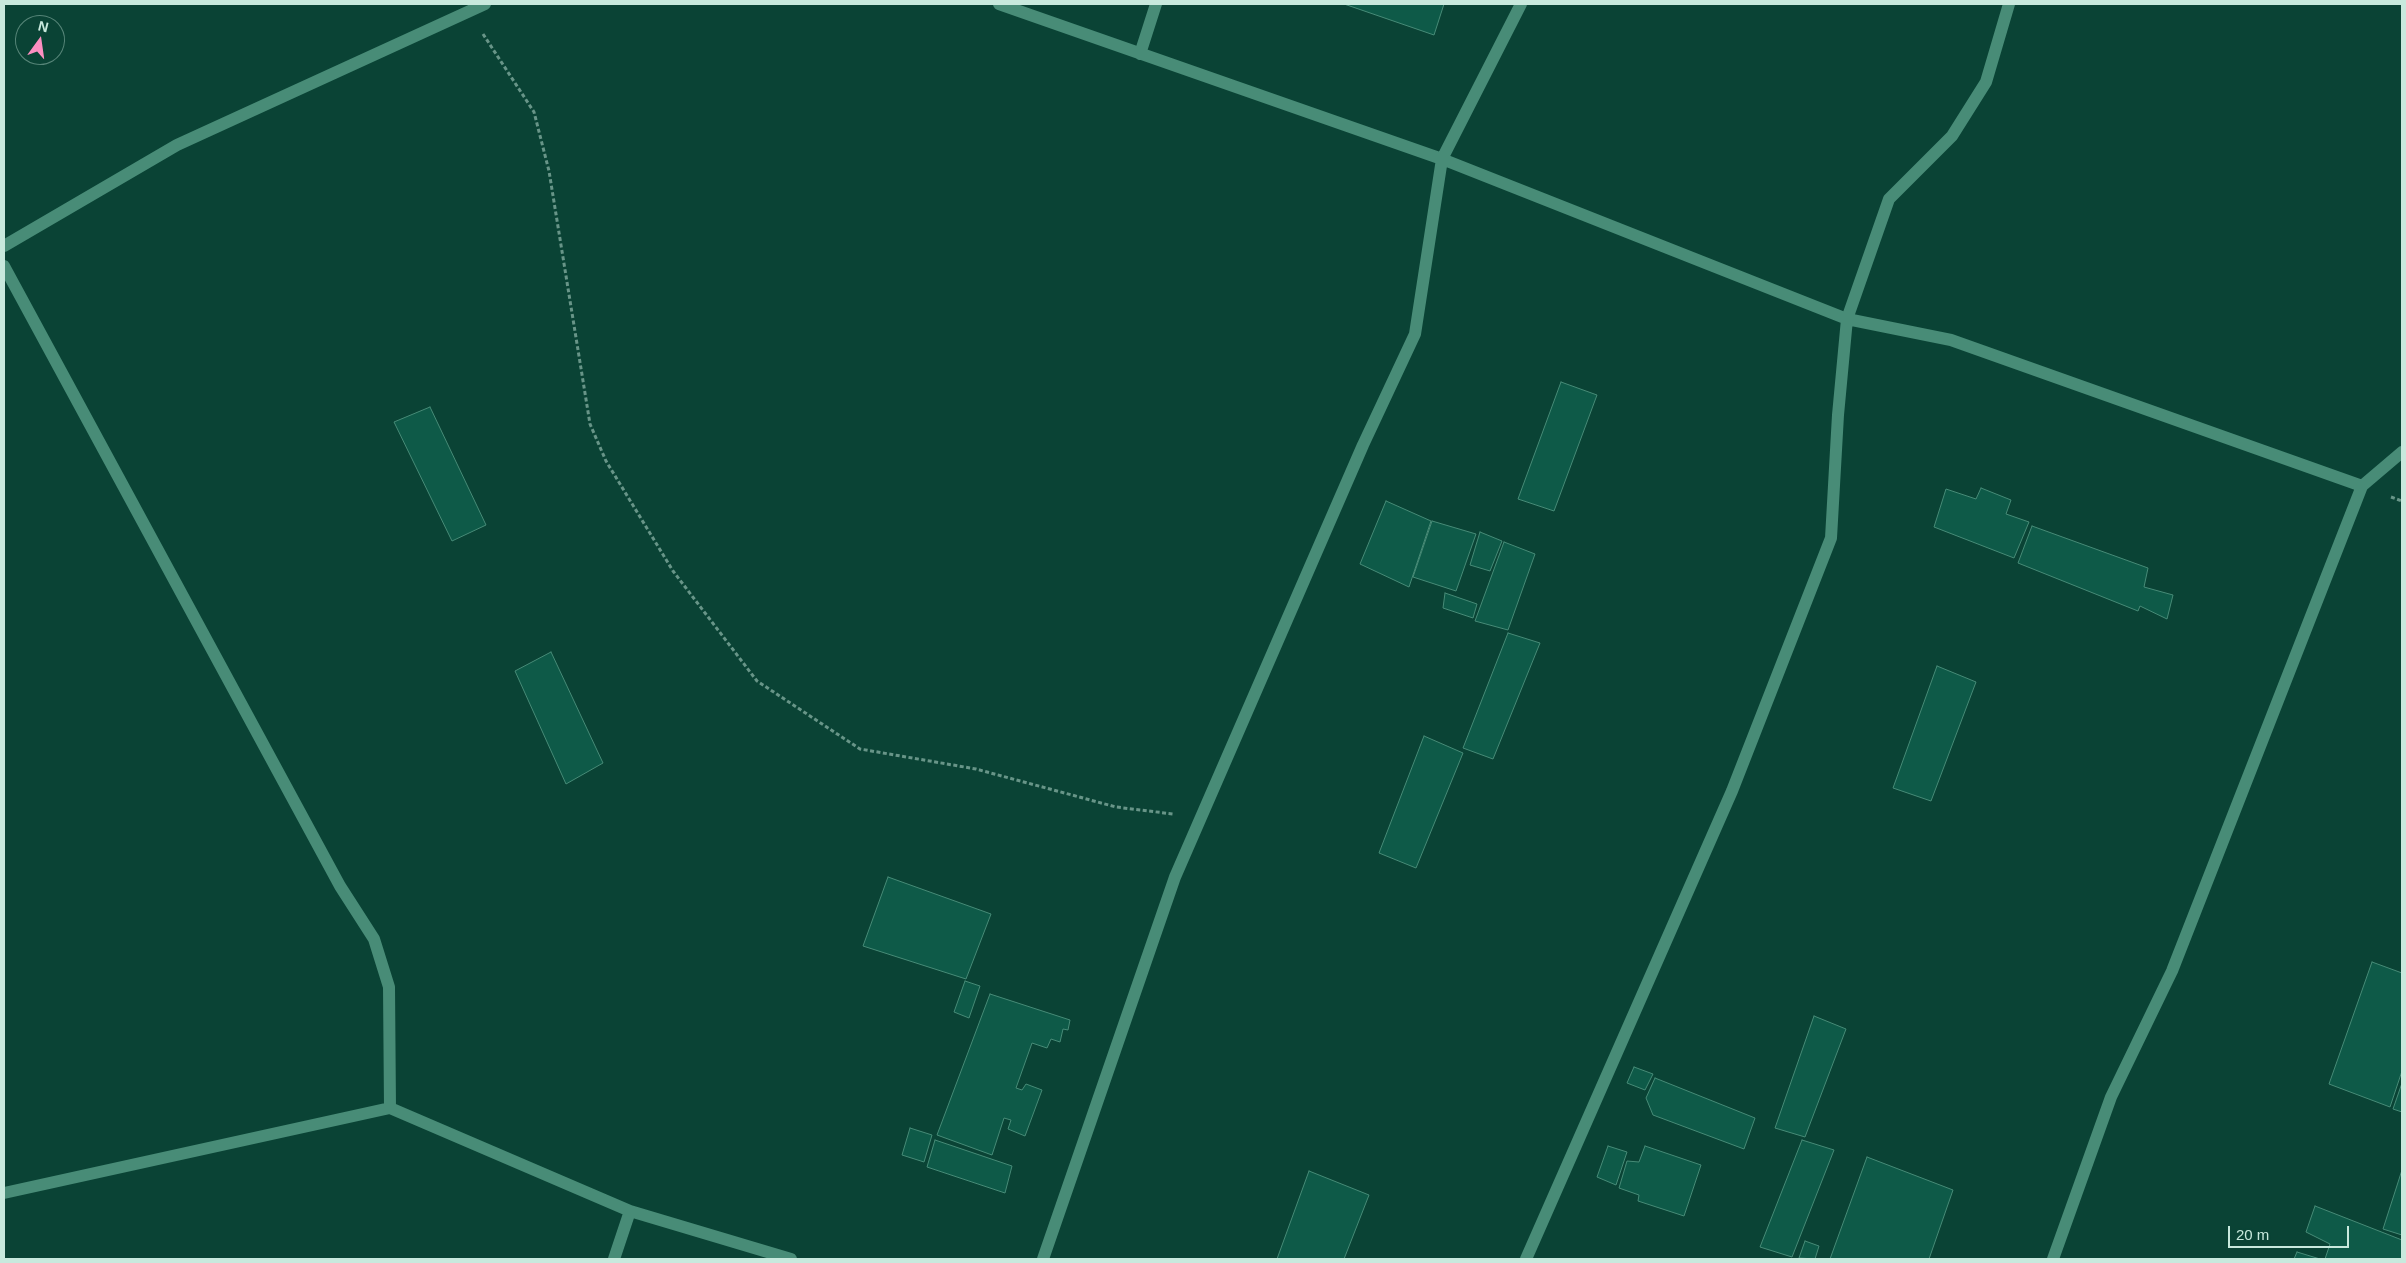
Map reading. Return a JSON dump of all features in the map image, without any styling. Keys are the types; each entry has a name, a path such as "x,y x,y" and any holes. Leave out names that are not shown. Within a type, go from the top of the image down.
{"street":[{"path":"4,246 178,145 485,4"},
{"path":"999,4 1442,159 1847,319 1951,340 2362,486"},
{"path":"1140,54 1156,4"},
{"path":"1043,1259 1175,877 1363,445 1415,334 1442,159 1521,4"},
{"path":"1526,1259 1732,791 1831,538 1838,415 1847,319 1889,198 1952,136 1986,82 2008,4"},
{"path":"4,266 340,886 374,939 388,987 390,1108"},
{"path":"2053,1259 2111,1097 2172,971 2362,486 2402,452"},
{"path":"4,1193 390,1108 630,1211 792,1259"},
{"path":"614,1259 630,1211"}],"path":[{"path":"468,12 534,112 549,171 590,424 606,461 673,572 757,681 860,749 976,768 1116,807 1200,818"}],"building":[{"path":"1344,4 1444,4 1434,35"},
{"path":"1561,382 1597,395 1554,511 1518,499"},
{"path":"430,407 486,525 452,541 394,422"},
{"path":"1981,488 2011,500 2006,514 2029,522 2014,558 1934,527 1946,489 1976,499"},
{"path":"1386,501 1431,521 1409,587 1360,564"},
{"path":"1432,521 1476,534 1456,591 1413,577"},
{"path":"2032,526 2148,568 2144,587 2173,595 2167,619 2140,606 2138,611 2018,563"},
{"path":"1480,532 1502,541 1490,571 1470,565"},
{"path":"1504,542 1535,554 1508,630 1475,621"},
{"path":"1445,593 1477,604 1473,618 1443,608"},
{"path":"1508,633 1540,643 1493,759 1463,748"},
{"path":"551,652 603,763 566,784 515,671"},
{"path":"1937,666 1976,682 1931,801 1893,788"},
{"path":"1424,736 1463,753 1416,868 1379,853"},
{"path":"888,877 991,914 966,979 863,946"},
{"path":"2372,962 2402,973 2402,1071 2390,1107 2329,1084"},
{"path":"965,981 980,986 969,1018 954,1012"},
{"path":"990,994 1070,1020 1068,1030 1063,1029 1060,1042 1051,1039 1047,1048 1032,1043 1016,1088 1022,1090 1026,1084 1042,1090 1025,1136 1008,1129 1011,1120 1004,1118 992,1155 937,1135"},
{"path":"1814,1016 1846,1029 1805,1137 1775,1128"},
{"path":"1634,1067 1653,1074 1645,1090 1627,1083"},
{"path":"1655,1078 1755,1118 1744,1149 1653,1115 1646,1098"},
{"path":"2402,1083 2402,1112 2393,1109"},
{"path":"910,1128 932,1135 924,1162 902,1155"},
{"path":"935,1140 1012,1166 1005,1193 927,1167"},
{"path":"1802,1140 1834,1150 1792,1257 1760,1247"},
{"path":"1608,1146 1627,1152 1616,1185 1597,1177"},
{"path":"1645,1146 1701,1165 1684,1216 1638,1201 1639,1195 1619,1188 1627,1161 1639,1162"},
{"path":"1867,1157 1953,1190 1929,1259 1830,1259"},
{"path":"2402,1170 2402,1235 2383,1229"},
{"path":"1309,1171 1369,1195 1344,1259 1277,1259"},
{"path":"2315,1206 2402,1240 2402,1259 2325,1259 2330,1244 2306,1232"},
{"path":"1805,1241 1819,1246 1815,1259 1799,1258"},
{"path":"2297,1252 2320,1259 2294,1259"}]}
